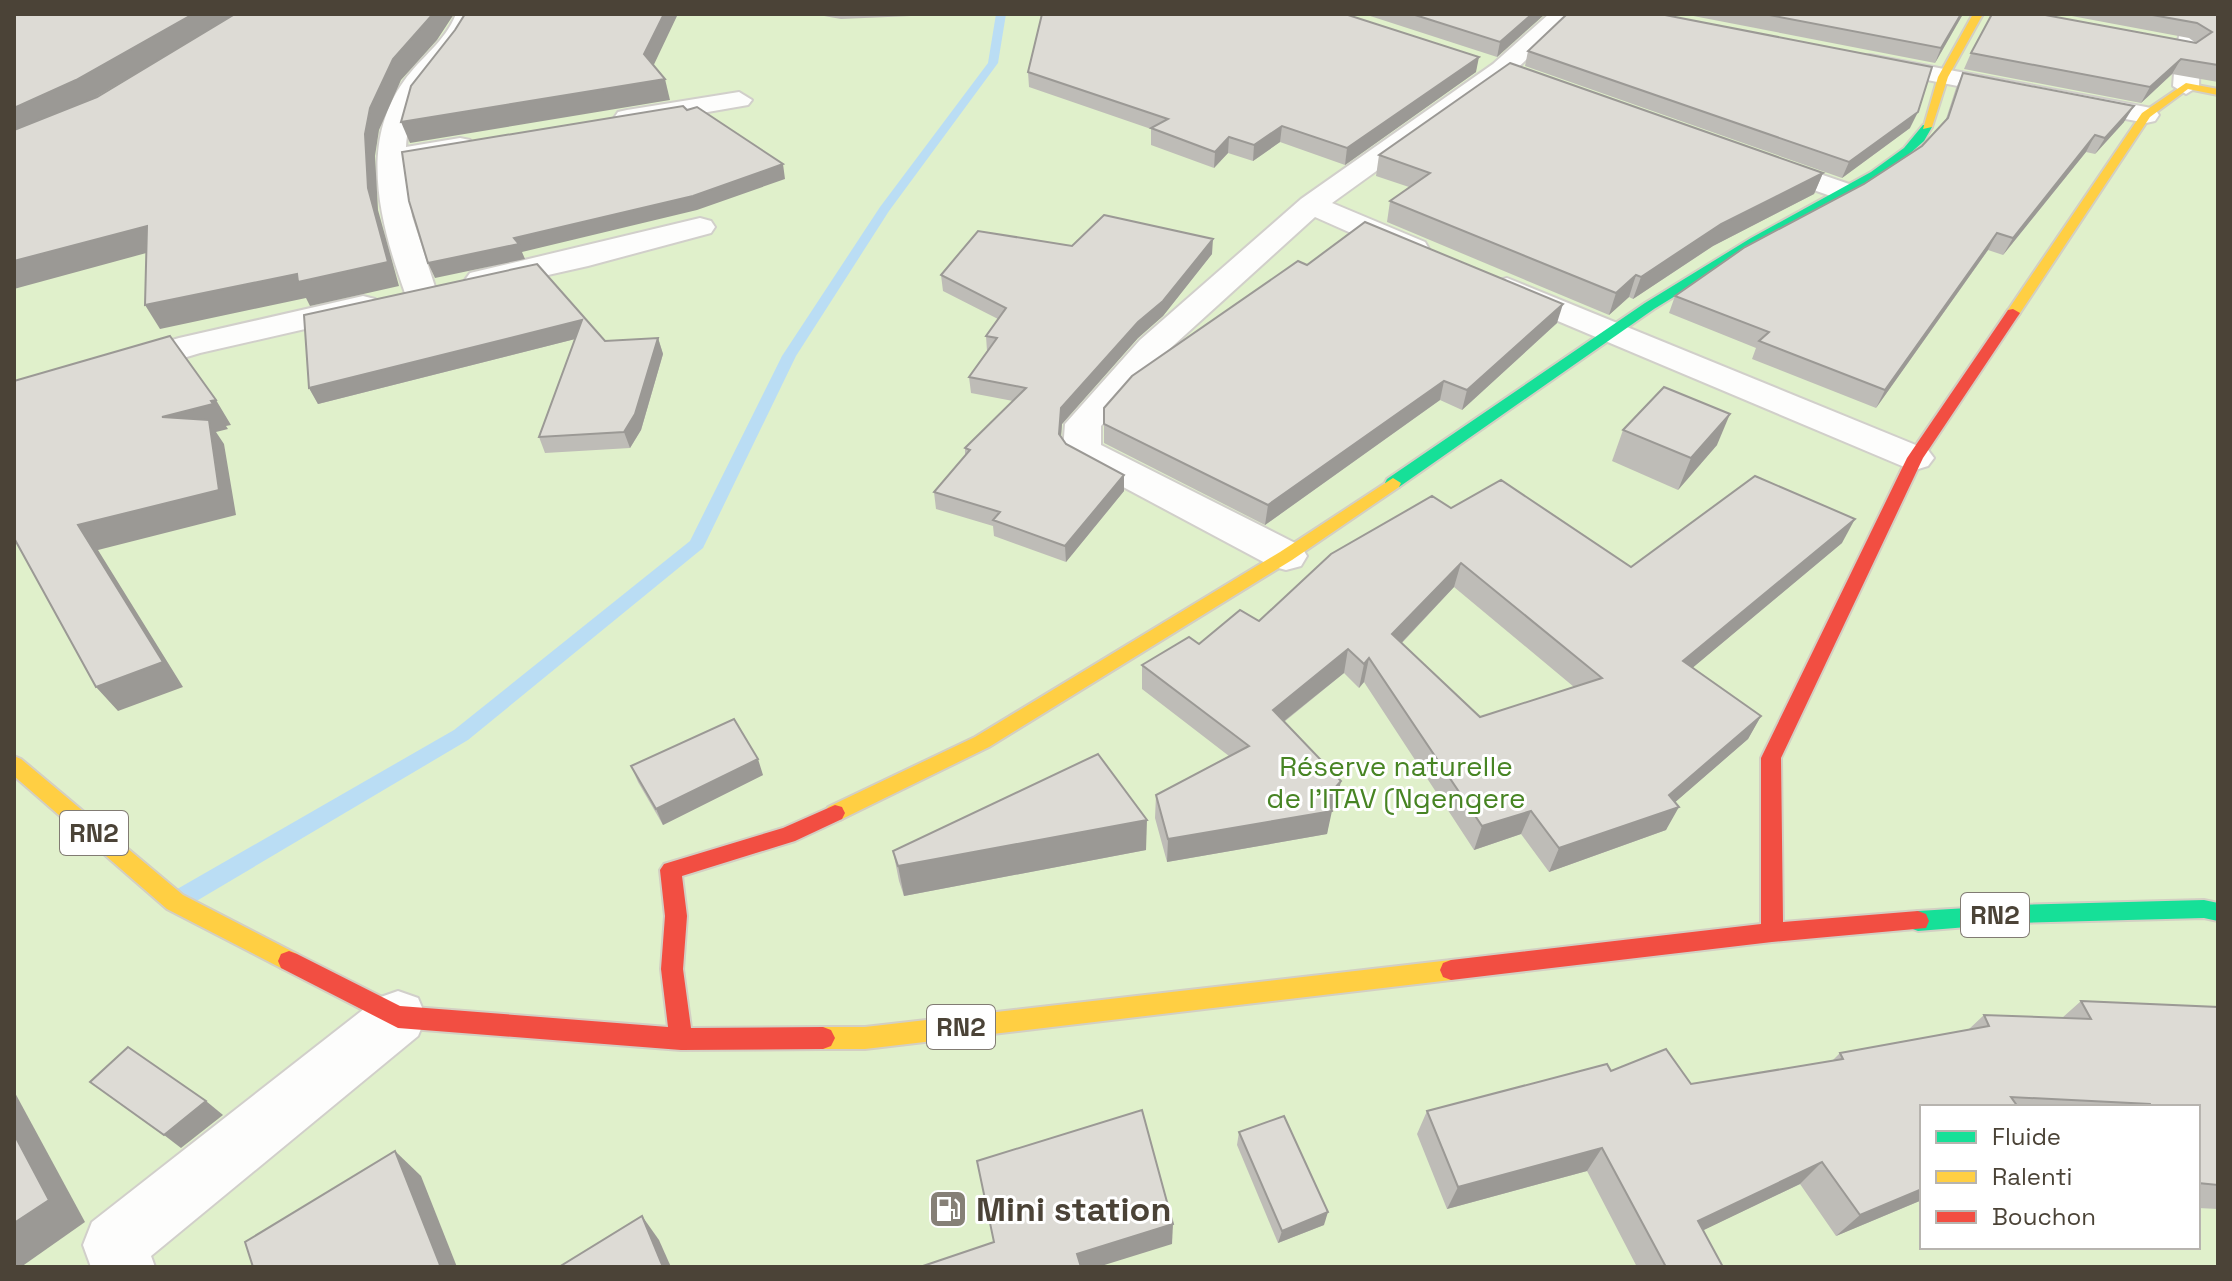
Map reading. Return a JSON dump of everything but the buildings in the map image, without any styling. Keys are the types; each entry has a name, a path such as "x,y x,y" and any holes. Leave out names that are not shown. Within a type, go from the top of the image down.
{"main road":[{"path":"681,1039 672,969 676,916 671,870 788,835 982,742 1286,556 1609,332 1726,255 1845,192 1903,154 1925,133 1943,77 1978,14"},
{"path":"1772,932 1771,758 1915,458 2146,115 2186,86 2218,92"},
{"name":"RN2","path":"14,764 175,902 398,1017 681,1039 865,1038 1772,932 2017,914 2218,912"}],"street":[{"path":"421,293 400,238 392,158 398,119 412,87 435,58 462,35 468,14"},
{"path":"1286,556 1082,450 1083,424 1152,347 1311,205 1502,69 1563,14"},
{"path":"2186,86 2188,48 2197,14"},
{"path":"2158,43 2188,48"},
{"path":"1851,59 2146,115"},
{"path":"608,121 739,100"},
{"path":"392,158 485,142"},
{"path":"1741,154 1845,192"},
{"path":"1311,205 1439,260"},
{"path":"14,398 191,345 588,257 700,227"},
{"path":"1482,278 1915,458"},
{"path":"108,1260 398,1017"}],"green space":[{"name":"Réserve naturelle de l'ITAV (Ngengere","path":"14,14 2218,14 2218,1267 14,1267"}],"waterway":[{"path":"180,899 461,735 697,544 789,356 884,210 993,63 1001,14"}],"traffic: fast":[{"path":"1393,483 1650,306 1755,241 1875,175 1908,151 1927,127"},
{"path":"1918,921 2017,914 2204,909 2218,912"}],"traffic: slow":[{"path":"1927,127 1943,77 1978,14"},
{"path":"2013,313 2146,115 2186,86 2218,92"},
{"path":"835,813 982,742 1286,556 1393,483"},
{"path":"14,764 175,902 289,961"},
{"path":"823,1038 865,1038 1451,970"}],"traffic: jam":[{"path":"1772,932 1771,758 1915,458 2013,313"},
{"path":"681,1039 672,969 676,916 671,870 788,835 835,813"},
{"path":"1451,970 1772,932 1918,921"},
{"path":"289,961 398,1017 681,1039 823,1038"}],"place":[{"name":"Mini station","path":"948,1209"}]}
